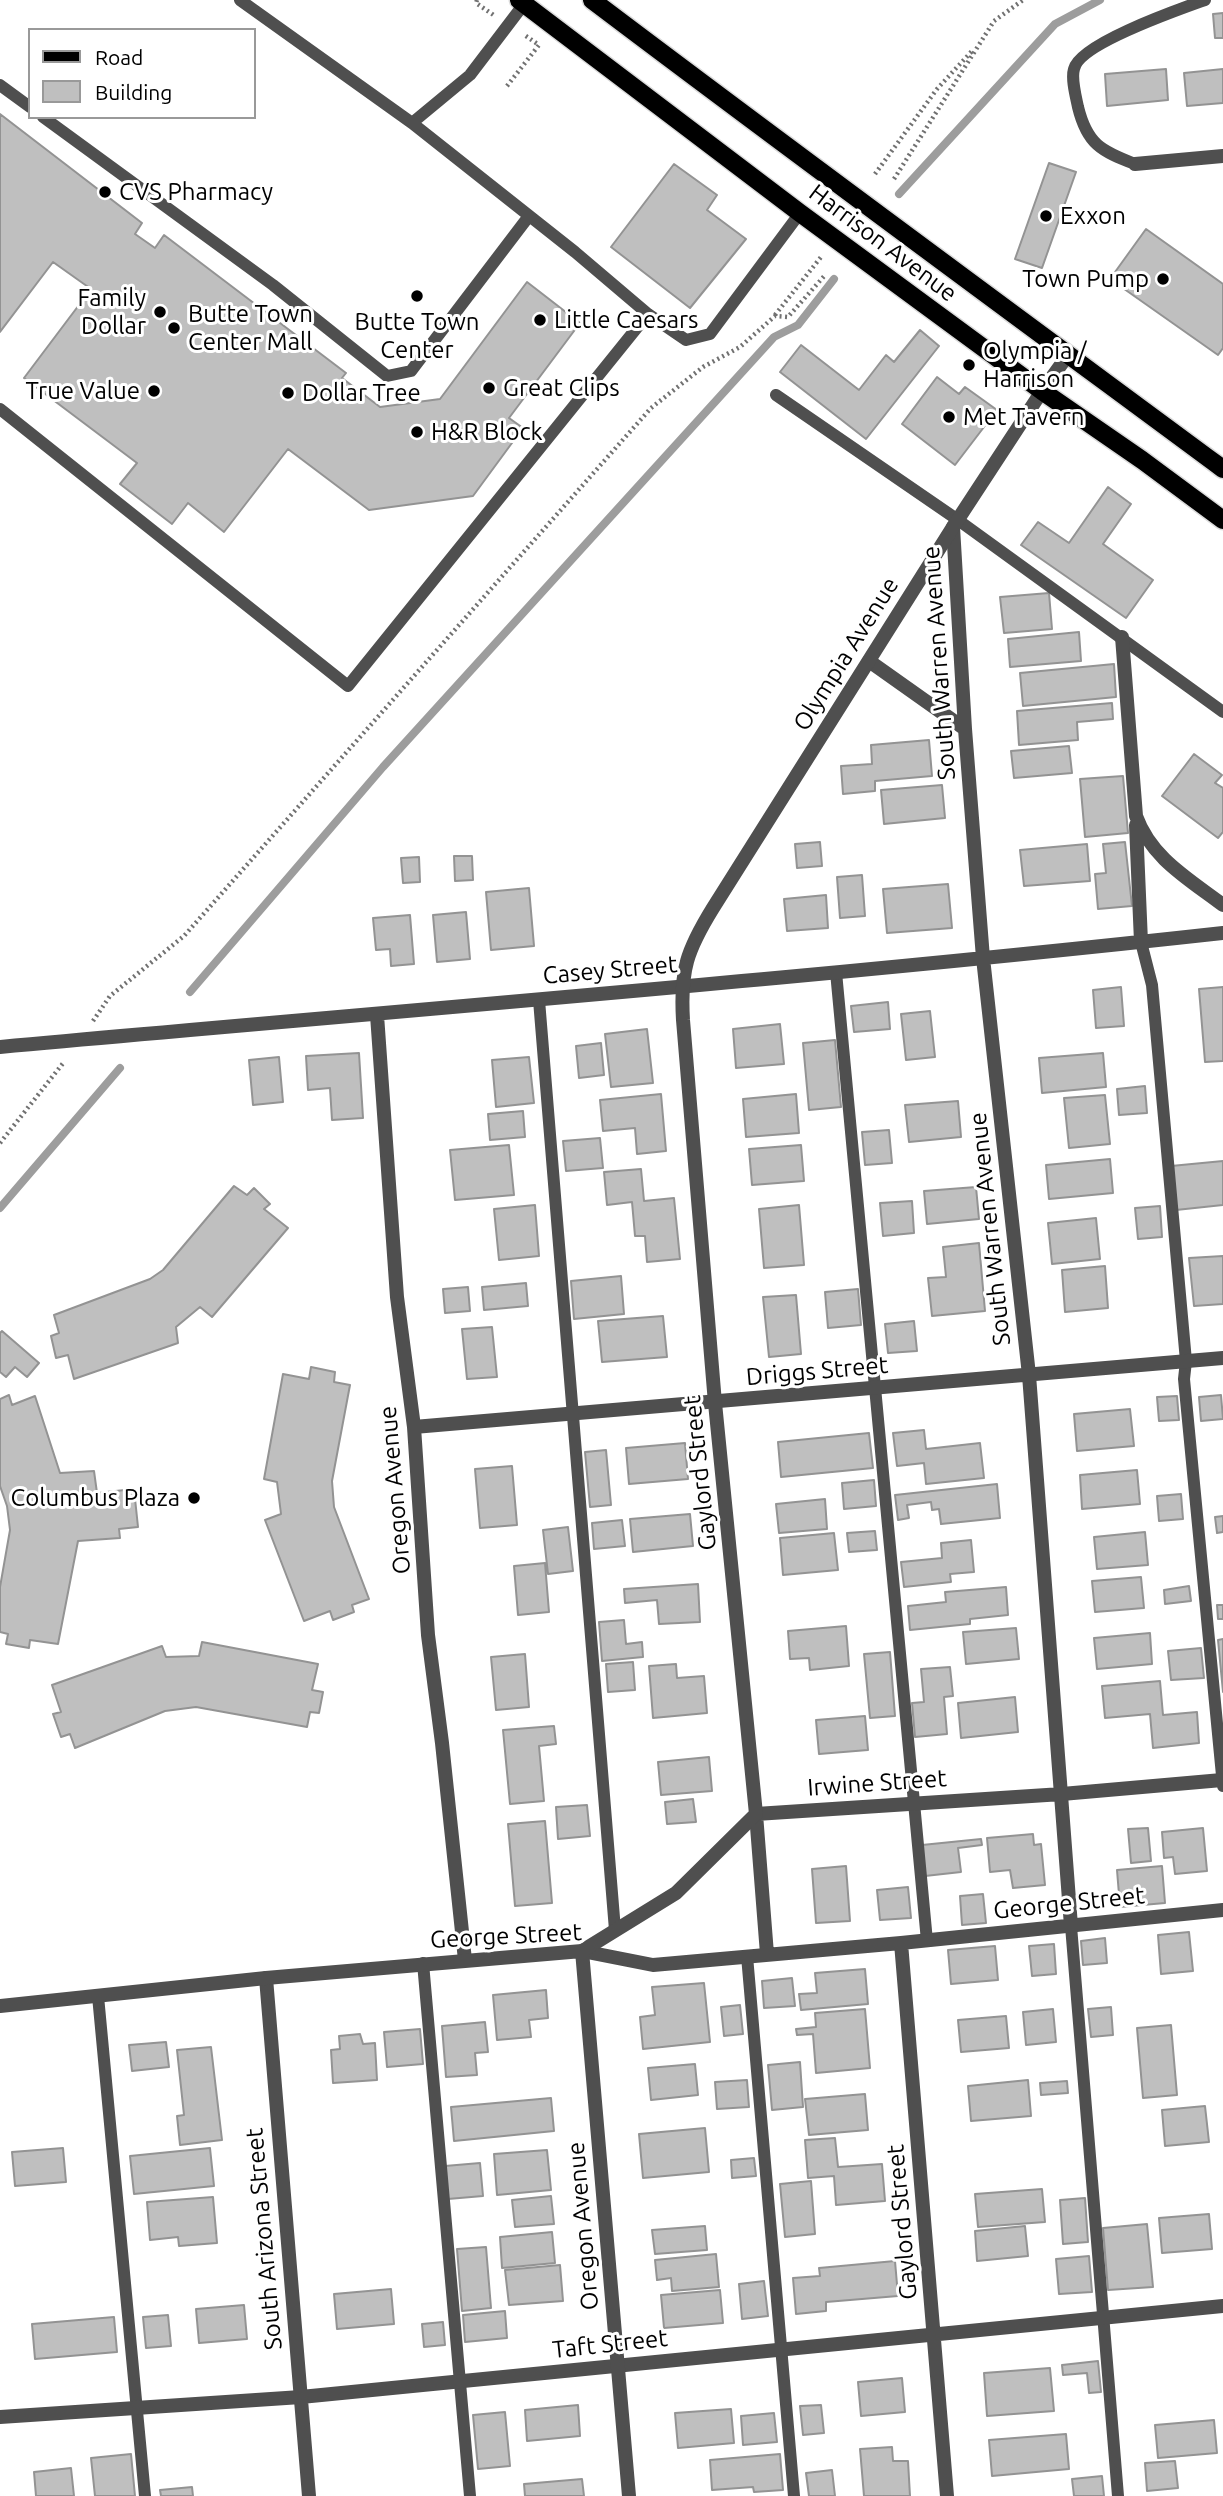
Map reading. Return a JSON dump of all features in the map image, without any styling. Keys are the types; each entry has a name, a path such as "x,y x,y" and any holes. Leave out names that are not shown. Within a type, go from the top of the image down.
{"main road":[{"name":"Harrison Avenue","path":"592,0 1223,469"},
{"name":"Harrison Avenue","path":"523,1 800,213 1223,520"}],"street":[{"path":"1135,164 1223,156"},
{"name":"Olympia Avenue","path":"682,986 688,952 695,936 956,524 1068,355"},
{"name":"South Warren Avenue","path":"956,524 965,729 983,958 1028,1375 1071,1926"},
{"path":"1122,637 1136,816 1135,845 1141,942"},
{"path":"869,661 965,729"},
{"path":"1136,816 1142,834 1162,859 1223,905"},
{"name":"Casey Street","path":"0,1047 539,1000 1223,933"},
{"name":"Gaylord Street","path":"682,986 715,1403 756,1814 767,1954"},
{"name":"Oregon Avenue","path":"377,1015 397,1297 414,1427 428,1636 465,1960"},
{"name":"Driggs Street","path":"414,1427 1223,1358"},
{"name":"Irwine Street","path":"756,1814 1062,1794 1223,1780"},
{"path":"582,1951 676,1893 756,1814"},
{"name":"George Street","path":"0,2006 266,1978 582,1951 653,1965 927,1941 1223,1910"},
{"name":"Gaylord Street","path":"901,1943 947,2496"},
{"name":"Oregon Avenue","path":"582,1951 628,2496"},
{"name":"South Arizona Street","path":"266,1978 309,2496"},
{"name":"Taft Street","path":"0,2417 300,2398 1223,2306"}],"lane":[{"path":"240,0 412,123 648,314 686,340 710,334 800,213"},
{"path":"1135,164 1105,152 1086,133 1076,100 1074,69 1082,55 1122,33 1205,0"},
{"path":"412,123 470,75 523,1"},
{"path":"0,85 28,106"},
{"path":"46,119 273,285 387,376 411,371 529,216"},
{"path":"0,409 348,686 648,314"},
{"path":"776,395 956,524 1122,637 1223,712"},
{"path":"1141,942 1152,985 1186,1362 1184,1379 1223,1786"},
{"path":"836,972 927,1941"},
{"path":"539,1000 615,1930"},
{"path":"1071,1926 1118,2496"},
{"path":"747,1956 794,2496"},
{"path":"423,1964 470,2496"},
{"path":"98,1996 145,2496"}],"path":[{"path":"894,179 950,95 977,45 993,22 1023,0"},
{"path":"874,174 937,89 977,45"},
{"path":"0,1143 81,1040 110,996 184,936 651,408 703,367 740,347 775,316 821,257"},
{"path":"775,316 788,317 826,274"}],"building":[{"path":"1223,13 1223,38 1215,38 1213,14"},
{"path":"1166,69 1168,100 1107,106 1105,74"},
{"path":"1223,69 1223,103 1187,106 1184,73"},
{"name":"Butte Town Center Mall","path":"0,114 142,223 135,234 155,248 164,235 346,373 342,378 380,407 440,399 527,282 580,323 509,418 523,428 473,496 369,510 288,449 224,532 188,503 172,524 120,484 137,463 24,378 91,289 53,262 0,332"},
{"name":"Exxon","path":"1049,163 1076,172 1042,268 1015,259"},
{"path":"674,164 717,195 707,210 746,239 690,308 611,247"},
{"path":"1146,229 1223,284 1223,348 1218,355 1110,279"},
{"path":"920,330 939,346 866,439 780,372 801,345 859,390 886,355 894,362"},
{"name":"Met Tavern","path":"937,377 959,394 965,387 997,410 955,465 902,424"},
{"path":"1108,487 1131,504 1103,544 1153,580 1126,618 1021,545 1038,522 1069,543"},
{"path":"1049,593 1052,629 1004,633 1000,597"},
{"path":"1079,632 1081,661 1010,667 1008,639"},
{"path":"1114,664 1116,697 1023,706 1020,673"},
{"path":"1112,703 1113,719 1077,722 1078,740 1019,745 1017,711"},
{"path":"929,740 932,776 875,781 875,791 843,794 841,766 872,764 871,745"},
{"path":"1069,746 1072,773 1014,778 1011,751"},
{"path":"1194,754 1222,775 1215,783 1223,788 1223,832 1218,838 1162,796"},
{"path":"1123,776 1128,833 1085,837 1080,779"},
{"path":"942,785 945,818 884,824 881,790"},
{"path":"820,842 822,866 797,868 795,844"},
{"path":"1125,842 1132,906 1098,909 1095,874 1106,873 1103,844"},
{"path":"1087,844 1090,881 1024,886 1020,850"},
{"path":"454,856 472,856 473,880 455,881"},
{"path":"419,857 420,882 403,883 401,858"},
{"path":"862,875 865,916 840,918 837,877"},
{"path":"948,884 952,928 887,933 883,889"},
{"path":"529,888 534,946 491,950 486,892"},
{"path":"826,895 828,928 787,931 784,899"},
{"path":"466,912 470,959 437,962 433,915"},
{"path":"410,915 414,964 391,966 390,949 376,950 373,918"},
{"path":"1121,987 1124,1026 1096,1028 1093,990"},
{"path":"1223,987 1223,1061 1205,1062 1199,989"},
{"path":"888,1002 890,1029 854,1032 851,1006"},
{"path":"930,1011 935,1057 906,1060 901,1014"},
{"path":"780,1024 784,1064 736,1068 733,1029"},
{"path":"647,1029 653,1083 611,1087 605,1034"},
{"path":"835,1040 841,1107 809,1110 803,1043"},
{"path":"601,1043 604,1075 579,1078 576,1046"},
{"path":"359,1053 363,1118 332,1120 330,1088 308,1090 306,1056"},
{"path":"1103,1053 1106,1087 1042,1093 1039,1058"},
{"path":"279,1057 283,1102 253,1105 249,1060"},
{"path":"529,1057 534,1103 496,1107 492,1060"},
{"path":"1145,1086 1147,1113 1119,1115 1117,1089"},
{"path":"661,1094 666,1151 637,1154 635,1128 603,1131 600,1100"},
{"path":"796,1094 799,1133 746,1137 743,1099"},
{"path":"1105,1095 1110,1144 1069,1148 1064,1098"},
{"path":"958,1101 961,1137 909,1142 905,1105"},
{"path":"523,1111 525,1137 490,1140 488,1114"},
{"path":"889,1130 892,1163 865,1165 862,1132"},
{"path":"600,1138 603,1168 566,1171 563,1141"},
{"path":"509,1145 514,1195 455,1200 450,1150"},
{"path":"801,1145 804,1181 752,1185 749,1149"},
{"path":"1110,1159 1113,1193 1049,1199 1046,1165"},
{"path":"1223,1161 1223,1205 1176,1210 1171,1166"},
{"path":"641,1169 644,1201 674,1198 680,1259 647,1262 645,1236 635,1236 632,1202 607,1205 604,1172"},
{"path":"234,1186 247,1195 254,1188 270,1204 264,1209 288,1228 212,1317 200,1307 176,1327 178,1343 74,1379 68,1355 56,1358 51,1336 59,1333 54,1315 150,1279 163,1270"},
{"path":"976,1187 979,1219 927,1224 924,1191"},
{"path":"912,1201 914,1233 883,1236 880,1203"},
{"path":"535,1205 539,1256 499,1260 494,1209"},
{"path":"799,1205 804,1265 764,1268 759,1209"},
{"path":"1160,1206 1162,1237 1138,1239 1135,1208"},
{"path":"1096,1218 1100,1259 1052,1264 1048,1223"},
{"path":"979,1243 985,1311 932,1316 928,1278 946,1277 943,1247"},
{"path":"1223,1256 1223,1304 1194,1306 1189,1258"},
{"path":"1105,1266 1108,1308 1065,1312 1062,1270"},
{"path":"621,1276 624,1314 574,1319 571,1281"},
{"path":"526,1283 528,1306 484,1310 482,1287"},
{"path":"468,1287 470,1311 445,1313 443,1289"},
{"path":"858,1289 861,1325 828,1328 825,1292"},
{"path":"796,1295 801,1354 769,1357 763,1297"},
{"path":"663,1316 667,1357 602,1362 598,1321"},
{"path":"914,1321 917,1351 888,1353 885,1324"},
{"path":"492,1327 497,1377 467,1379 462,1329"},
{"path":"2,1331 39,1363 27,1377 15,1367 6,1377 0,1372"},
{"path":"311,1367 335,1372 334,1382 350,1385 332,1481 334,1507 369,1599 352,1605 354,1612 333,1620 330,1611 304,1621 265,1520 281,1514 277,1482 264,1479 283,1374 309,1379"},
{"path":"9,1395 12,1405 35,1396 60,1473 94,1471 97,1493 134,1489 138,1527 119,1529 120,1538 78,1541 58,1644 30,1640 29,1648 6,1644 8,1634 0,1632 0,1587 10,1530 7,1506 0,1486 0,1399"},
{"path":"1221,1395 1223,1419 1201,1421 1199,1397"},
{"path":"1177,1396 1179,1420 1159,1421 1157,1397"},
{"path":"1130,1409 1134,1446 1077,1451 1074,1414"},
{"path":"924,1430 926,1449 980,1443 984,1478 926,1484 924,1463 897,1466 893,1433"},
{"path":"869,1433 873,1468 781,1477 778,1442"},
{"path":"685,1443 688,1479 629,1484 626,1448"},
{"path":"606,1450 611,1505 590,1507 585,1452"},
{"path":"512,1466 517,1525 480,1528 475,1469"},
{"path":"1137,1470 1140,1504 1082,1509 1080,1475"},
{"path":"874,1480 876,1506 844,1509 842,1483"},
{"path":"997,1484 1000,1518 941,1524 939,1509 932,1510 931,1502 907,1505 909,1518 898,1520 895,1495"},
{"path":"1181,1494 1183,1519 1159,1521 1157,1496"},
{"path":"825,1499 827,1529 779,1533 776,1504"},
{"path":"690,1514 693,1546 633,1552 630,1519"},
{"path":"1223,1516 1223,1532 1217,1533 1215,1517"},
{"path":"622,1520 625,1546 594,1549 592,1523"},
{"path":"568,1527 573,1571 548,1574 543,1530"},
{"path":"875,1531 877,1550 849,1552 847,1533"},
{"path":"1145,1532 1148,1565 1097,1569 1094,1537"},
{"path":"834,1533 838,1570 783,1575 780,1538"},
{"path":"971,1540 974,1572 950,1574 951,1582 904,1587 901,1562 942,1558 941,1543"},
{"path":"545,1563 549,1612 518,1615 514,1566"},
{"path":"1141,1577 1144,1608 1095,1612 1092,1581"},
{"path":"698,1584 700,1622 659,1624 657,1600 625,1603 624,1589"},
{"path":"1189,1586 1191,1601 1165,1604 1164,1590"},
{"path":"1006,1587 1008,1615 970,1619 970,1624 910,1630 908,1606 946,1602 945,1592"},
{"path":"1217,1605 1223,1605 1223,1619 1218,1619"},
{"path":"624,1620 626,1644 642,1642 643,1657 602,1661 599,1622"},
{"path":"846,1626 849,1666 810,1670 809,1658 790,1659 788,1631"},
{"path":"1016,1628 1019,1659 966,1664 963,1632"},
{"path":"1150,1633 1152,1664 1097,1669 1094,1638"},
{"path":"1223,1639 1223,1692 1218,1640"},
{"path":"202,1642 318,1664 312,1690 323,1692 319,1713 310,1712 307,1727 196,1707 165,1711 75,1748 70,1734 61,1737 53,1714 61,1712 52,1685 162,1646 166,1657 199,1656"},
{"path":"1201,1648 1204,1678 1171,1680 1168,1651"},
{"path":"890,1652 895,1716 870,1718 864,1654"},
{"path":"525,1654 529,1707 496,1710 491,1657"},
{"path":"633,1662 635,1690 608,1692 606,1664"},
{"path":"676,1664 677,1678 704,1676 707,1713 653,1718 649,1666"},
{"path":"950,1667 953,1696 944,1697 947,1734 915,1737 912,1703 924,1702 921,1669"},
{"path":"1160,1681 1163,1715 1197,1712 1199,1743 1153,1748 1150,1714 1105,1718 1102,1686"},
{"path":"1015,1697 1018,1732 961,1738 958,1703"},
{"path":"865,1716 868,1750 819,1754 816,1720"},
{"path":"554,1726 556,1744 539,1746 544,1801 510,1804 503,1730"},
{"path":"709,1757 712,1791 661,1795 658,1762"},
{"path":"693,1799 696,1822 667,1824 665,1802"},
{"path":"587,1805 590,1836 558,1839 556,1807"},
{"path":"545,1821 552,1903 515,1906 508,1824"},
{"path":"1148,1828 1151,1861 1131,1863 1128,1829"},
{"path":"1203,1828 1207,1871 1175,1874 1173,1857 1164,1858 1162,1832"},
{"path":"1033,1834 1034,1845 1041,1844 1045,1885 1013,1888 1010,1870 990,1872 987,1838"},
{"path":"981,1839 982,1845 958,1848 961,1872 925,1876 922,1845"},
{"path":"846,1866 850,1921 816,1923 812,1869"},
{"path":"1162,1866 1165,1903 1120,1907 1117,1870"},
{"path":"908,1887 911,1918 880,1920 877,1890"},
{"path":"983,1894 986,1923 962,1925 960,1896"},
{"path":"1189,1932 1193,1971 1161,1974 1158,1935"},
{"path":"1105,1938 1107,1963 1083,1965 1081,1941"},
{"path":"1054,1944 1056,1974 1032,1976 1029,1946"},
{"path":"995,1946 998,1980 951,1984 948,1950"},
{"path":"865,1969 868,2004 801,2010 799,1994 817,1993 815,1973"},
{"path":"792,1978 795,2006 764,2008 762,1981"},
{"path":"704,1983 710,2042 643,2049 640,2017 655,2015 652,1987"},
{"path":"546,1990 548,2018 529,2020 531,2037 497,2040 493,1995"},
{"path":"740,2005 743,2034 724,2036 721,2007"},
{"path":"1111,2007 1113,2035 1091,2037 1088,2009"},
{"path":"865,2009 870,2068 816,2073 813,2034 797,2035 796,2029 816,2027 815,2013"},
{"path":"1053,2009 1056,2042 1026,2045 1023,2012"},
{"path":"1006,2016 1009,2048 961,2052 958,2020"},
{"path":"485,2022 488,2052 475,2053 477,2075 446,2077 442,2026"},
{"path":"1171,2025 1177,2095 1143,2098 1137,2028"},
{"path":"420,2029 423,2064 387,2067 384,2032"},
{"path":"360,2034 363,2044 375,2043 377,2080 333,2083 331,2050 340,2049 339,2036"},
{"path":"166,2042 169,2067 132,2071 129,2045"},
{"path":"211,2047 222,2140 180,2145 177,2116 184,2115 177,2050"},
{"path":"800,2062 803,2107 772,2110 768,2065"},
{"path":"695,2064 698,2095 651,2100 648,2068"},
{"path":"747,2080 749,2107 717,2109 715,2082"},
{"path":"1028,2080 1031,2116 971,2121 968,2086"},
{"path":"1067,2081 1068,2093 1041,2095 1040,2083"},
{"path":"865,2094 868,2130 809,2135 805,2099"},
{"path":"551,2098 554,2131 454,2141 451,2107"},
{"path":"1205,2106 1209,2142 1165,2146 1162,2110"},
{"path":"705,2128 709,2172 643,2178 639,2134"},
{"path":"835,2138 838,2167 882,2164 885,2201 836,2205 834,2176 808,2178 805,2140"},
{"path":"63,2148 66,2182 15,2186 12,2152"},
{"path":"210,2148 214,2186 134,2194 130,2156"},
{"path":"547,2150 551,2190 497,2195 494,2154"},
{"path":"754,2158 756,2176 732,2178 731,2160"},
{"path":"480,2163 483,2196 448,2199 445,2166"},
{"path":"811,2181 815,2234 785,2237 780,2184"},
{"path":"1042,2189 1045,2222 978,2227 975,2194"},
{"path":"551,2196 554,2224 515,2227 512,2200"},
{"path":"213,2197 217,2243 179,2246 178,2237 150,2240 147,2202"},
{"path":"1085,2198 1088,2242 1063,2244 1060,2200"},
{"path":"1209,2214 1212,2249 1162,2253 1159,2218"},
{"path":"1147,2224 1153,2287 1108,2290 1103,2228"},
{"path":"705,2226 707,2250 655,2254 652,2230"},
{"path":"1025,2226 1028,2256 977,2261 975,2231"},
{"path":"552,2232 555,2263 502,2268 500,2237"},
{"path":"486,2247 491,2308 462,2311 457,2249"},
{"path":"716,2254 719,2287 672,2291 671,2278 657,2280 655,2260"},
{"path":"1089,2256 1092,2292 1059,2294 1056,2259"},
{"path":"895,2261 898,2296 826,2302 826,2311 796,2314 793,2278 820,2276 819,2268"},
{"path":"560,2265 563,2301 509,2305 505,2270"},
{"path":"764,2281 768,2316 742,2319 739,2284"},
{"path":"391,2289 394,2324 337,2329 334,2294"},
{"path":"720,2290 723,2323 664,2328 661,2295"},
{"path":"244,2305 247,2339 199,2343 196,2309"},
{"path":"505,2311 507,2338 465,2342 463,2315"},
{"path":"168,2315 171,2346 146,2348 143,2317"},
{"path":"114,2317 117,2352 35,2359 32,2324"},
{"path":"443,2322 445,2345 424,2347 422,2324"},
{"path":"1098,2361 1101,2392 1089,2393 1087,2373 1063,2375 1062,2365"},
{"path":"1050,2368 1054,2411 987,2416 984,2373"},
{"path":"902,2378 905,2412 861,2416 858,2382"},
{"path":"578,2405 580,2436 527,2441 525,2410"},
{"path":"821,2405 824,2433 803,2435 800,2406"},
{"path":"731,2409 734,2443 678,2448 675,2413"},
{"path":"505,2412 510,2466 478,2469 473,2415"},
{"path":"774,2413 777,2442 743,2445 741,2416"},
{"path":"1214,2420 1217,2453 1158,2458 1155,2425"},
{"path":"1066,2434 1069,2469 992,2476 989,2440"},
{"path":"892,2447 893,2461 908,2461 910,2496 864,2496 860,2449"},
{"path":"131,2454 135,2496 95,2496 91,2458"},
{"path":"780,2454 783,2490 754,2492 753,2487 712,2490 710,2460"},
{"path":"1175,2461 1178,2488 1147,2491 1145,2463"},
{"path":"71,2468 74,2496 36,2496 34,2472"},
{"path":"832,2470 835,2496 809,2496 806,2473"},
{"path":"1102,2476 1104,2496 1074,2496 1072,2479"},
{"path":"582,2479 584,2496 525,2496 524,2484"},
{"path":"192,2487 193,2496 161,2496 160,2490"}],"waterway":[{"path":"899,194 1055,24 1100,0"},
{"path":"190,992 383,767 774,337 798,325 834,279"},
{"path":"0,1208 120,1068"}],"place":[{"name":"CVS Pharmacy","path":"105,192"},
{"name":"Exxon","path":"1046,216"},
{"name":"Town Pump","path":"1163,279"},
{"name":"Butte Town Center","path":"417,296"},
{"name":"Family Dollar","path":"160,312"},
{"name":"Little Caesars","path":"540,320"},
{"name":"Butte Town Center Mall","path":"174,328"},
{"name":"Olympia / Harrison","path":"969,365"},
{"name":"Great Clips","path":"489,388"},
{"name":"True Value","path":"154,391"},
{"name":"Dollar Tree","path":"288,393"},
{"name":"Met Tavern","path":"949,417"},
{"name":"H&R Block","path":"417,432"},
{"name":"Columbus Plaza","path":"194,1498"}]}
